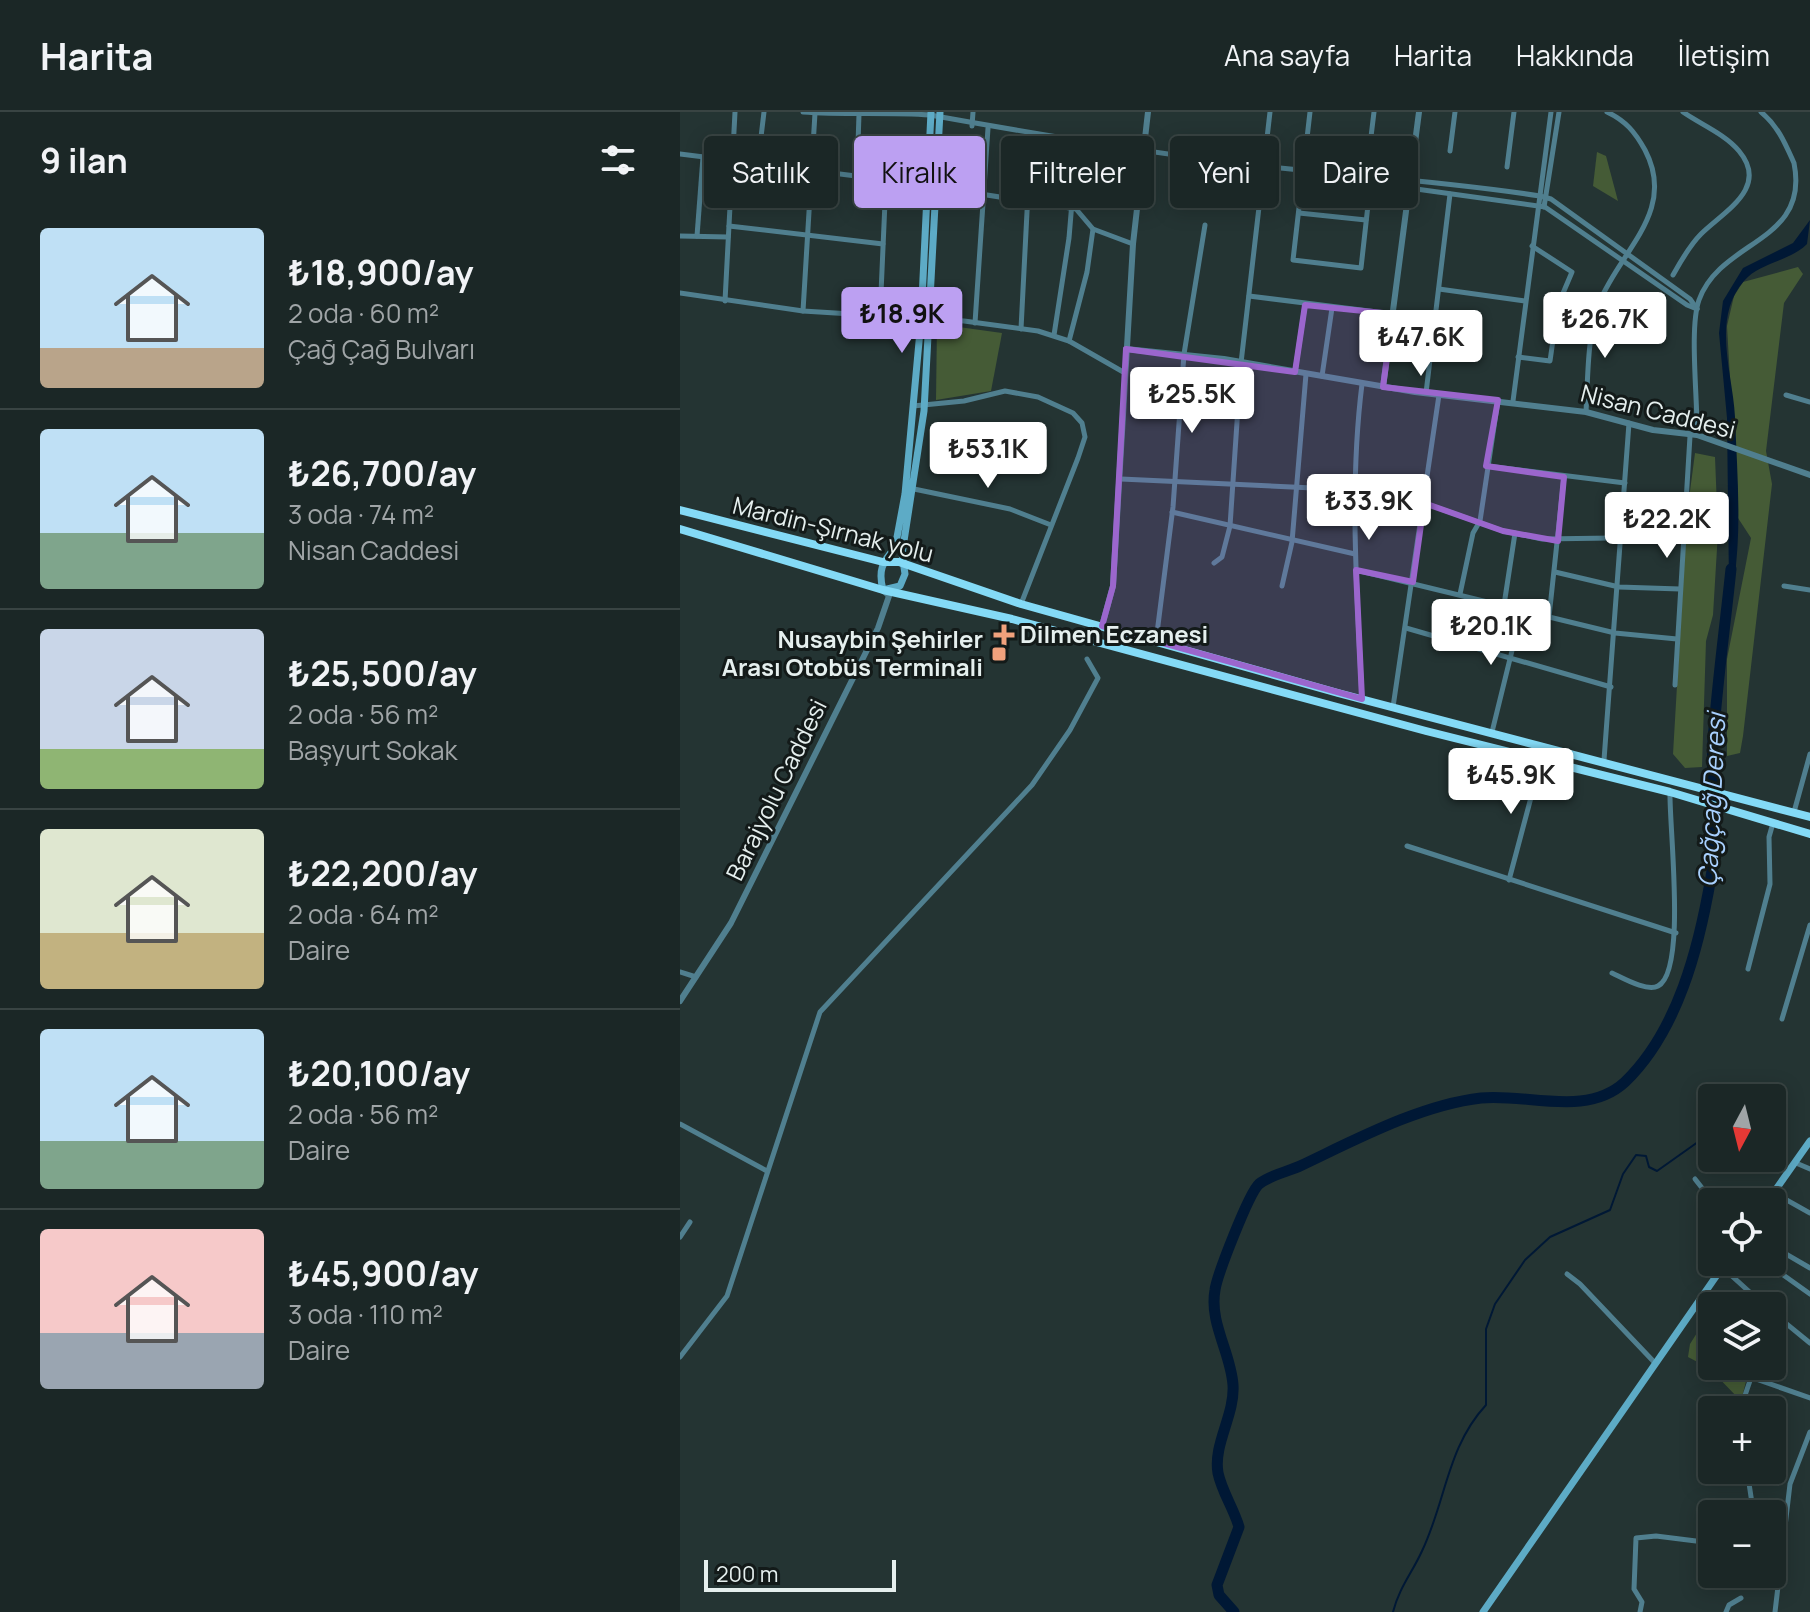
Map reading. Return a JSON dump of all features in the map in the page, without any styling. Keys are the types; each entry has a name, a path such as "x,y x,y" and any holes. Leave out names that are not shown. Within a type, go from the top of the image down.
{"highway":[{"name":"Mardin-Şırnak yolu","path":"680,510 883,562 899,562 1021,604 1362,699 1604,760 1810,817"},
{"name":"Mardin-Şırnak yolu","path":"680,529 883,590 1012,619 1670,792 1810,834"}],"main road":[{"path":"931,114 931,136"},
{"path":"938,136 940,116"},
{"path":"930,208 905,494 895,548 883,562 880,576 883,590 900,586 905,578 902,554 924,405 930,320 932,208"},
{"path":"1778,1188 1810,1141"},
{"path":"1483,1612 1716,1276"}],"street":[{"path":"733,136 735,112"},
{"path":"761,136 764,112"},
{"path":"803,112 931,114 972,126 1042,136"},
{"path":"972,126 973,112"},
{"path":"1145,136 1148,112"},
{"path":"1267,136 1270,112"},
{"path":"1308,136 1310,112"},
{"path":"1372,136 1374,112"},
{"path":"1416,136 1419,112"},
{"path":"1450,151 1455,112"},
{"path":"1507,167 1514,112"},
{"path":"1544,207 1551,112"},
{"path":"1513,401 1537,205 1543,197 1559,112"},
{"path":"1586,412 1599,303 1647,226 1653,205 1653,171 1630,126 1607,112"},
{"path":"1673,275 1697,238 1741,200 1748,178 1744,158 1737,148 1683,112"},
{"path":"1761,112 1782,136 1801,181 1802,198"},
{"path":"814,136 815,113"},
{"path":"858,136 859,114"},
{"path":"985,160 988,128"},
{"path":"680,154 703,157 697,236"},
{"path":"1418,179 1543,197 1690,299 1697,309"},
{"path":"1418,189 1544,207 1697,309"},
{"path":"1426,393 1450,194"},
{"path":"725,301 730,208"},
{"path":"803,311 810,208"},
{"path":"880,316 885,208"},
{"path":"975,323 981,208"},
{"path":"1021,329 1028,208"},
{"path":"1072,208 1093,229 1133,244"},
{"path":"1054,335 1072,208"},
{"path":"1102,626 1113,586 1137,208"},
{"path":"1214,563 1222,557 1230,526 1241,363 1258,208"},
{"path":"1300,208 1293,260 1361,268 1367,208"},
{"path":"1383,387 1406,208"},
{"path":"1675,685 1683,537 1694,435 1697,309 1704,290 1717,274 1777,232 1799,208"},
{"path":"1299,213 1366,220"},
{"path":"1156,641 1172,512 1184,354 1205,225"},
{"path":"729,226 883,244"},
{"path":"1069,341 1085,283 1093,229"},
{"path":"680,236 728,237"},
{"path":"1518,357 1550,361 1558,305 1572,272 1532,246"},
{"path":"1439,289 1525,301"},
{"path":"680,293 803,311 1021,329 1069,341 1125,373"},
{"path":"1249,296 1393,314"},
{"path":"1295,372 1305,305"},
{"path":"1322,377 1332,308"},
{"name":"Nisan Caddesi","path":"1126,349 1184,354 1439,395 1513,401 1586,412 1694,435 1810,475"},
{"path":"1282,586 1292,542 1306,374"},
{"path":"1362,384 1355,554 1362,699"},
{"path":"913,406 1020,391 1073,413 1082,423 1085,437 1021,604"},
{"path":"1393,707 1439,395"},
{"path":"1786,395 1810,402"},
{"path":"1460,594 1473,533 1480,521 1498,400"},
{"path":"1604,760 1630,422"},
{"path":"1487,466 1625,483"},
{"path":"1549,617 1564,477"},
{"path":"1121,479 1356,490"},
{"path":"914,489 1010,509 1051,525"},
{"path":"1424,503 1515,533 1558,541 1683,537"},
{"path":"1172,512 1355,554"},
{"path":"1504,605 1515,533"},
{"path":"1356,570 1615,633 1677,639"},
{"path":"1555,572 1619,587 1680,589"},
{"path":"1784,586 1810,590"},
{"name":"Barajyolu Caddesi","path":"680,1001 731,923 878,628 889,596 883,590"},
{"path":"1492,732 1522,610"},
{"path":"1406,628 1611,687"},
{"path":"680,1357 727,1296 820,1012 1051,760 1098,678 1087,659"},
{"path":"1794,812 1810,754"},
{"path":"1509,880 1541,760"},
{"path":"1612,973 1650,988 1658,986 1670,974 1676,933 1670,792"},
{"path":"1748,969 1770,884 1769,837 1773,823"},
{"path":"1407,846 1676,933"},
{"path":"1782,1019 1810,925"},
{"path":"680,972 697,977"},
{"path":"680,1124 767,1171"},
{"path":"1796,1163 1810,1169"},
{"path":"1695,1179 1702,1188"},
{"path":"1786,1200 1810,1213"},
{"path":"680,1237 690,1222"},
{"path":"1786,1254 1810,1268"},
{"path":"1567,1274 1655,1363"},
{"path":"1735,1276 1751,1292"},
{"path":"1785,1276 1810,1294"},
{"path":"1786,1323 1810,1343"},
{"path":"1759,1380 1810,1398"},
{"path":"1786,1516 1790,1484 1810,1432"},
{"path":"1640,1612 1642,1602 1634,1589 1636,1538 1656,1536 1698,1541"},
{"path":"1775,1612 1778,1588"},
{"path":"1726,1612 1729,1605 1741,1598"}],"highlighted area":[{"path":"1305,305 1393,314 1383,387 1498,400 1486,466 1564,477 1558,541 1503,531 1424,503 1413,582 1356,570 1362,699 1102,626 1113,586 1126,349 1295,372"}],"green space":[{"path":"1597,152 1606,156 1618,201 1593,186"},
{"path":"1798,267 1803,274 1784,303 1766,451 1772,484 1743,736 1740,753 1727,756 1727,659 1751,538 1738,518 1727,326 1734,296 1743,282"},
{"path":"937,324 1002,333 991,391 936,400"},
{"path":"1695,453 1715,457 1718,532 1713,615 1706,641 1702,767 1685,768 1673,754 1687,514"},
{"path":"1698,1331 1698,1362 1688,1357 1690,1344"},
{"path":"1721,1380 1746,1380 1742,1396 1736,1396"}],"water":[{"path":"1810,220 1807,244 1744,281 1728,312 1726,347 1735,417 1738,479 1736,561 1734,581 1729,584 1727,418 1719,333 1723,301 1743,268 1793,243"}],"waterway":[{"name":"Çağçağ Deresi","path":"1234,1612 1219,1595 1217,1585 1239,1527 1218,1473 1217,1462 1231,1407 1233,1385 1214,1302 1221,1268 1248,1202 1259,1184 1268,1178 1411,1116 1481,1098 1556,1102 1593,1099 1610,1093 1625,1082 1643,1061 1659,1038 1683,987 1700,931 1711,877 1714,844 1713,742 1731,569"},
{"path":"1393,1612 1430,1532 1463,1438 1486,1405 1486,1329 1495,1304 1525,1260 1550,1237 1610,1210 1623,1174 1636,1155 1646,1156 1649,1167 1657,1171 1698,1142"}],"place":[{"name":"Dilmen Eczanesi","path":"1004,635"},
{"name":"Nusaybin Şehirler Arası Otobüs Terminali","path":"999,654"}]}
